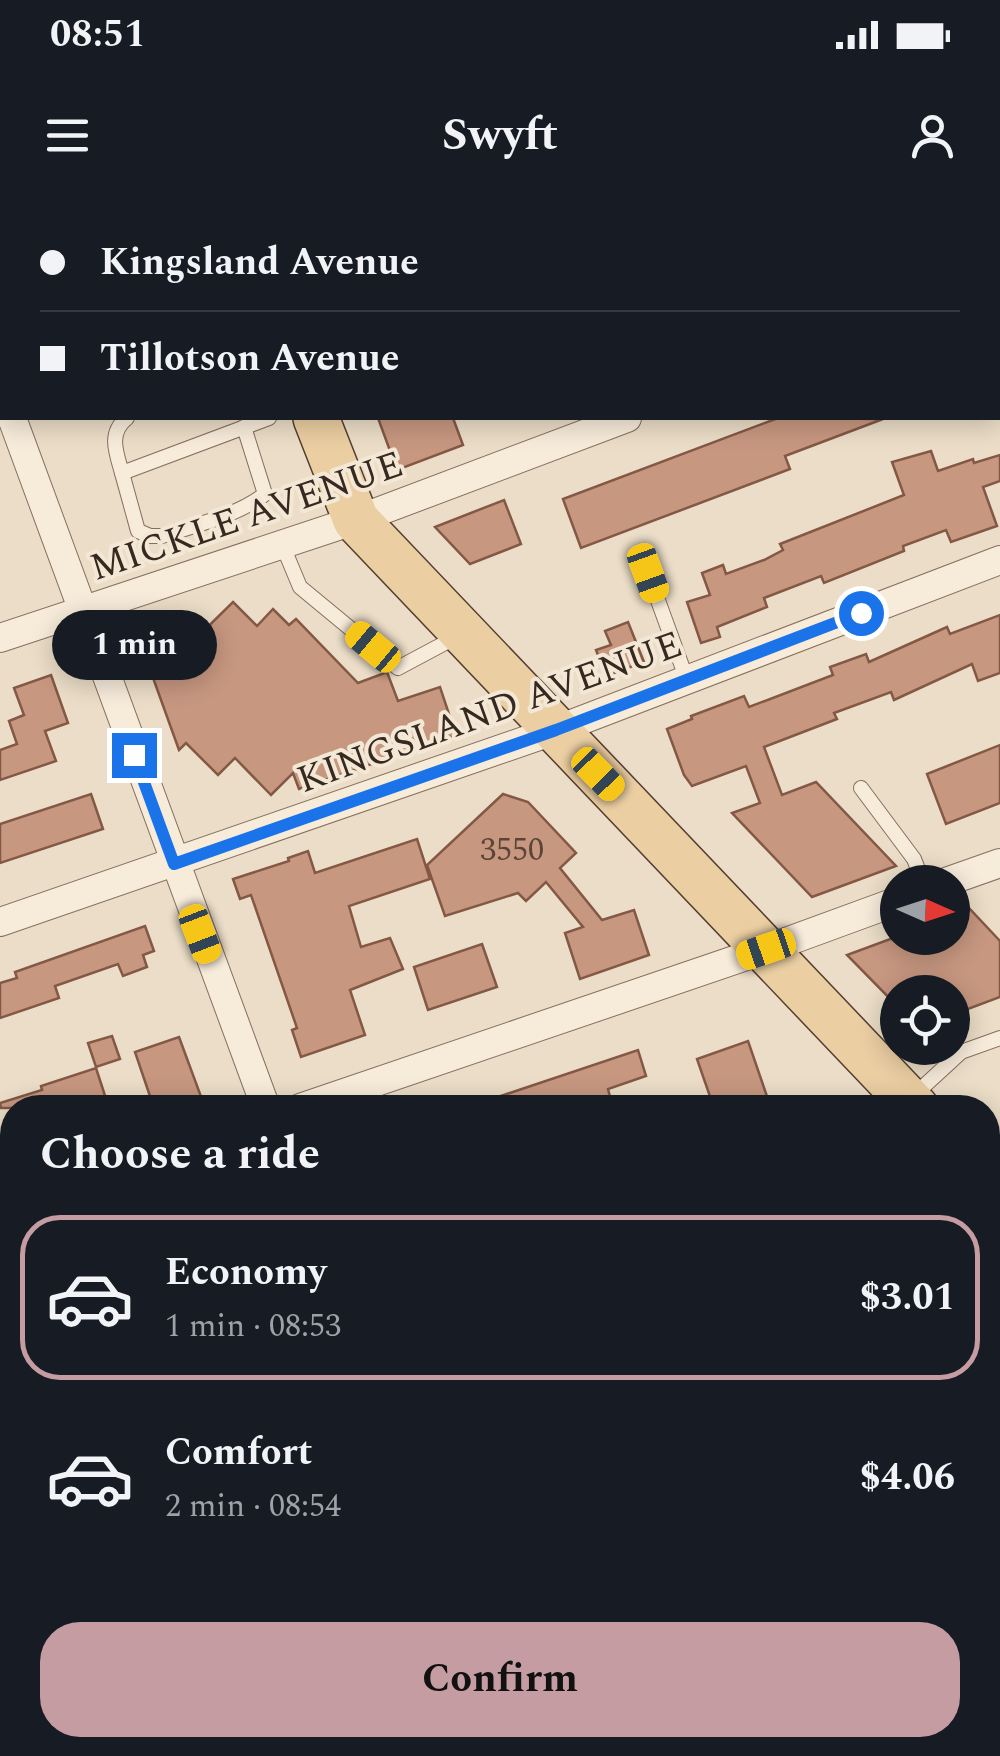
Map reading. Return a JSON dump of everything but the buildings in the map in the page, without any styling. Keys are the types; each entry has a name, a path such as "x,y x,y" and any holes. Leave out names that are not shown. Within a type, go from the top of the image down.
{"main road":[{"path":"317,420 356,520 904,1095"}],"street":[{"path":"13,420 261,1095"},
{"name":"MICKLE AVENUE","path":"0,638 356,520 622,420"},
{"name":"KINGSLAND AVENUE","path":"0,922 556,730 1000,560"},
{"path":"970,873 1000,862"},
{"path":"338,1095 880,908"}],"lane":[{"path":"124,420 114,441 138,531 150,536 162,536 230,512 265,494 244,427"},
{"path":"122,473 263,420"},
{"path":"282,544 300,586 398,668 463,633"},
{"path":"648,573 688,680"},
{"path":"861,788 917,865"},
{"path":"920,1095 961,1052 1000,1038"}],"route":[{"path":"134,755 174,864 556,730 861,613"}]}
